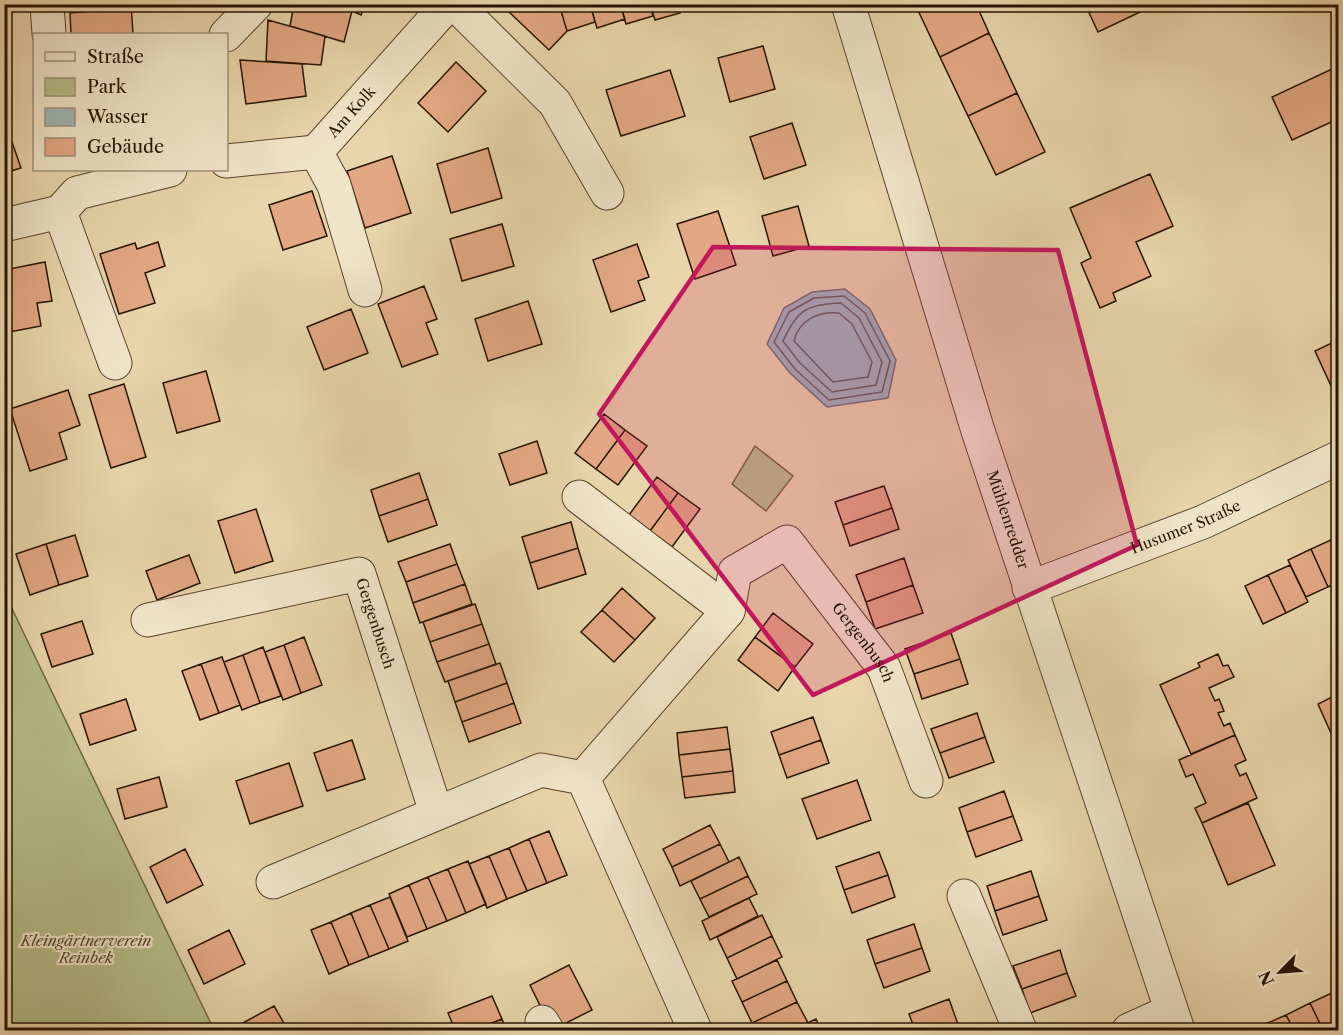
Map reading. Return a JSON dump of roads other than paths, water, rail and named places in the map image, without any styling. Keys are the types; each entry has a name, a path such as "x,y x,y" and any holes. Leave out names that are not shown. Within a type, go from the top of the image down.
{"street":[{"path":"47,4 49,33"},
{"path":"228,33 256,4"},
{"name":"Am Kolk","path":"316,152 448,4"},
{"path":"455,4 555,103 607,194"},
{"name":"Mühlenredder","path":"848,4 1029,588 1174,1021"},
{"path":"228,161 316,152 334,185 364,290"},
{"path":"4,225 70,191 165,171"},
{"path":"70,191 115,363"},
{"name":"Husumer Straße","path":"1029,588 1203,522 1338,458"},
{"path":"579,497 728,611 583,778"},
{"name":"Gergenbusch","path":"728,611 735,572 788,542 884,668 926,781"},
{"name":"Gergenbusch","path":"148,620 360,574 436,812"},
{"path":"273,882 436,812 542,770 583,778"},
{"path":"583,778 695,1030"},
{"path":"964,896 1020,1030"},
{"path":"1129,1030 1174,1021"}],"water":[{"path":"845,289 870,309 896,360 888,398 827,407 790,373 767,344 784,308 812,292"}],"park label":[{"name":"Kleingärtnerverein Reinbek","path":"86,950"}]}
